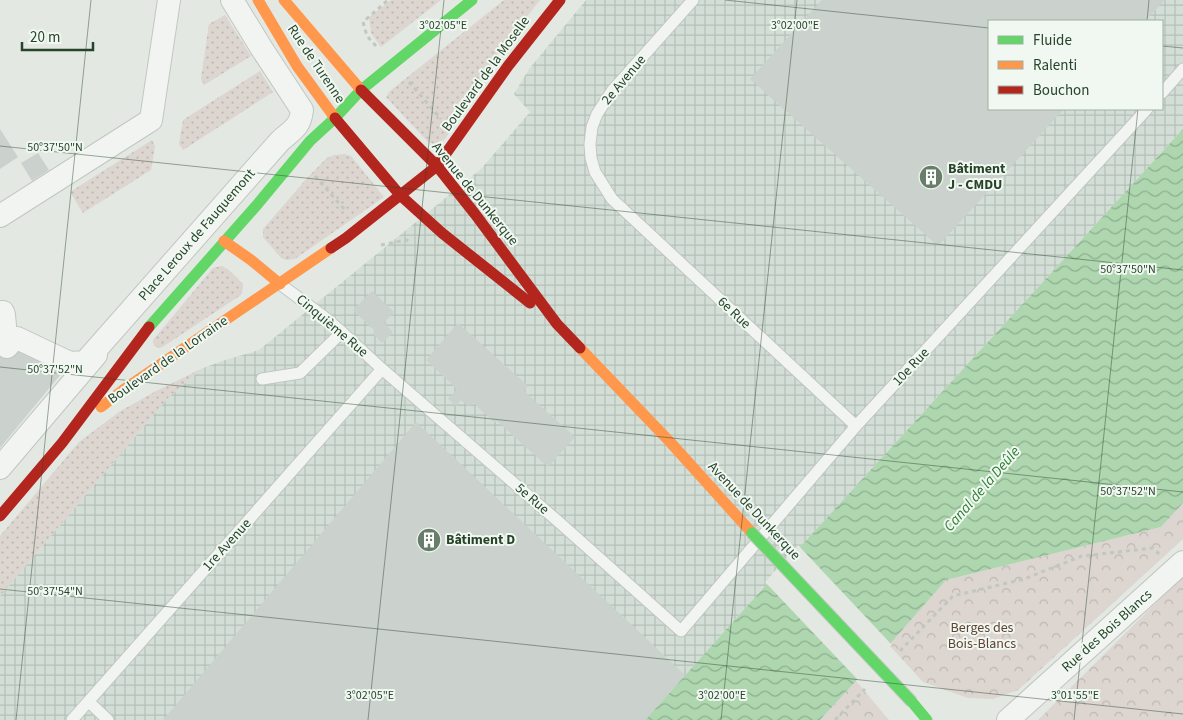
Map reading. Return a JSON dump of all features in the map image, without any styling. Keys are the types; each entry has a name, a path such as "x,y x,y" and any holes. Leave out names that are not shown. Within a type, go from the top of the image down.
{"main road":[{"name":"Rue de Turenne","path":"258,0 297,66 335,118 400,195"},
{"name":"Rue de Turenne","path":"284,0 361,90"},
{"path":"361,90 472,0"},
{"name":"Boulevard de la Moselle","path":"400,195 437,166 508,66 560,0"},
{"name":"Boulevard de la Lorraine","path":"0,516 62,443 145,332 256,206 306,145 361,90"},
{"name":"Avenue de Dunkerque","path":"361,90 437,166 557,324 671,443 752,533 927,720"},
{"name":"Boulevard de la Lorraine","path":"62,443 123,390 346,238 400,195"},
{"name":"Avenue de Dunkerque","path":"400,195 489,272 557,324"},
{"path":"224,241 280,284"}],"street":[{"path":"0,216 151,120 169,0"},
{"name":"Place Leroux de Fauquemont","path":"0,312 3,312 4,315 7,347 17,338 70,363 85,362 280,141 301,121 302,110 232,0"},
{"path":"0,468 150,291 289,137"},
{"name":"Rue des Bois Blancs","path":"1008,720 1183,562"}],"lane":[{"name":"2e Avenue","path":"612,199 595,172 591,158 592,127 597,114 612,91 693,0"},
{"path":"1163,92 1183,69"},
{"name":"10e Rue","path":"681,631 856,426 1146,110"},
{"name":"6e Rue","path":"612,199 856,426"},
{"name":"Cinquième Rue","path":"280,284 324,316 382,369"},
{"path":"262,379 300,373 342,332"},
{"name":"5e Rue","path":"382,369 681,631"},
{"name":"1re Avenue","path":"72,720 382,369"},
{"path":"89,702 108,720"}],"path":[{"path":"362,22 388,0"},
{"path":"894,658 953,596 1024,579 1082,556 1153,548 1160,555"},
{"path":"835,720 868,686"}],"shaded area":[{"path":"586,0 1183,0 1183,129 800,547 645,720 0,720 0,596 167,399 185,383 203,368 259,350 481,169 530,112 514,94 529,69"}],"green space":[{"path":"391,0 441,0 381,47 371,33 369,17"},
{"path":"504,0 540,0 501,50 445,139 435,144 428,142 386,97 390,91"},
{"path":"225,15 251,56 204,85 201,79 209,24"},
{"path":"260,71 273,92 183,150 179,144 183,120"},
{"path":"152,140 155,146 151,170 83,213 70,192"},
{"path":"345,154 351,156 384,197 295,259 286,260 281,258 263,237 263,229 327,158"},
{"path":"222,266 229,270 243,284 241,295 164,346 160,348 154,346 153,340 213,268"},
{"path":"203,368 167,399 0,596 0,536 79,442 119,412"},
{"name":"Berges des Bois-Blancs","path":"1183,503 1183,539 1018,690 993,699 968,698 923,682 889,645 946,580 1161,527"},
{"path":"1183,576 1183,720 1038,720"},
{"path":"856,681 889,720 820,720"}],"water":[{"name":"Canal de la Deûle","path":"1183,129 1183,503 1161,527 946,580 820,720 645,720 800,547"}],"pier":[{"path":"798,545 892,645 859,681 765,582"}],"building":[{"name":"Bâtiment J - CMDU","path":"822,0 1165,0 1146,20 988,20 988,110 1063,110 938,246 750,79"},
{"path":"0,129 18,157 0,169"},
{"path":"38,153 49,170 32,181 21,163"},
{"path":"372,291 394,312 384,323 393,332 382,343 373,334 375,331 353,310"},
{"path":"0,312 15,338 70,363 0,448"},
{"path":"458,323 528,386 524,391 575,437 548,467 497,421 495,423 473,403 468,406 461,400 456,406 448,399 457,389 426,360"},
{"name":"Bâtiment D","path":"416,422 685,675 645,720 163,720"}],"traffic: fast":[{"path":"149,327 256,206 310,141 361,90 472,0"},
{"path":"752,533 912,702"},
{"path":"912,702 927,720"}],"traffic: slow":[{"path":"258,0 297,66 335,118"},
{"path":"284,0 361,90"},
{"path":"224,241 280,284"},
{"path":"101,407 331,248"},
{"path":"580,348 671,443 752,533"}],"traffic: jam":[{"path":"331,248 437,166 508,66 560,0"},
{"path":"361,90 437,166 557,324 580,348"},
{"path":"335,118 400,195 442,233 530,303"},
{"path":"0,516 62,443 149,327"}],"place":[{"name":"Bâtiment J - CMDU","path":"931,177"},
{"name":"Bâtiment D","path":"429,540"}]}
